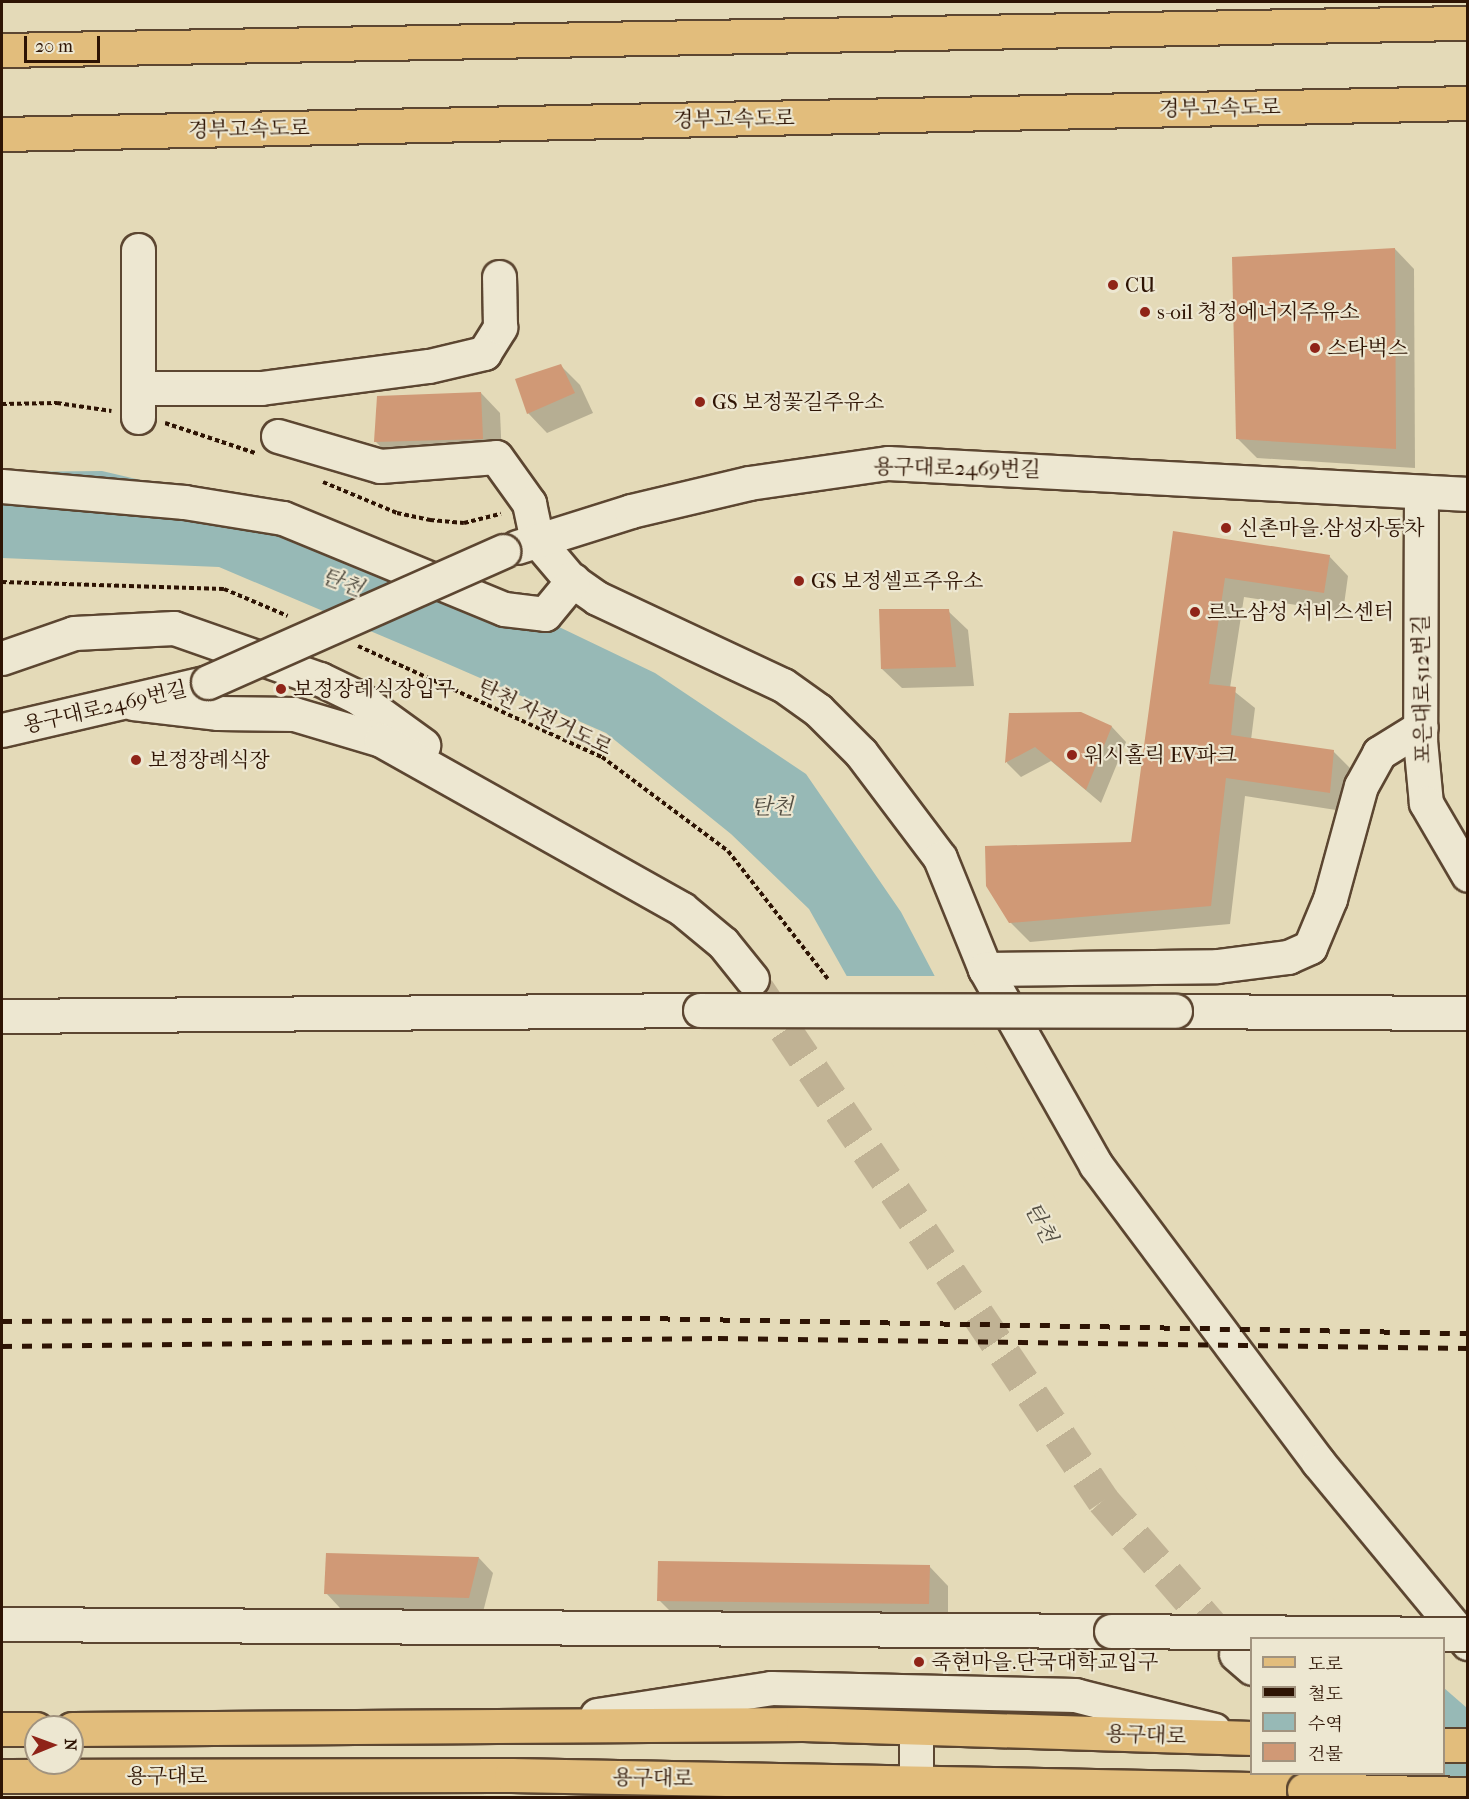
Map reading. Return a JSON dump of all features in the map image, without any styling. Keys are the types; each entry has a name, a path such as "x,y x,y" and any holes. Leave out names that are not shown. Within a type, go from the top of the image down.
{"main road":[{"path":"2,50 1467,23"},
{"name":"경부고속도로","path":"2,134 1467,103"},
{"name":"용구대로","path":"84,1729 511,1729 804,1724 1250,1738"},
{"path":"2,1729 24,1729"},
{"path":"1445,1745 1467,1745"},
{"name":"용구대로","path":"2,1776 916,1788 1317,1787 1467,1794"}],"street":[{"path":"138,250 138,403 429,366 484,353 500,327 500,277"},
{"path":"278,436 380,466 496,457 529,503 537,540 573,580 597,598 783,685 818,710 900,801 940,858 968,917 985,969 1096,1165 1318,1462 1467,1643"},
{"name":"용구대로2469번길","path":"2,730 133,703 208,682 503,551 749,483 888,463 1467,494"},
{"path":"2,486 184,502 283,518 504,609 545,614 573,580"},
{"name":"포은대로512번길","path":"1421,492 1421,727 1426,802 1467,875"},
{"path":"2,657 33,643 97,630 156,625 192,631 300,670 357,698 421,743 456,779"},
{"path":"133,703 323,718 456,779 682,909 723,943 752,980"},
{"path":"985,969 1217,966 1288,957 1310,947 1330,899 1361,786 1379,753 1421,727"},
{"path":"2,1016 700,1010 1467,1013"},
{"path":"2,1624 1467,1634"},
{"path":"511,1729 771,1688 1076,1695 1250,1738"},
{"path":"916,1728 916,1788"}],"path":[{"path":"2,582 225,589 301,621"},
{"name":"탄천 자전거도로","path":"355,644 602,757 728,851 828,979"}],"water":[{"name":"탄천","path":"102,471 359,531 655,673 806,774 901,912 1282,1637 935,1133 809,909 731,834 606,733 219,567 2,558 2,472"},
{"path":"1445,1689 1467,1708 1467,1794 1444,1775"}],"pier":[{"path":"843,976 939,976 1219,1512 1382,1636 1278,1637 1208,1578 932,1135"}],"building":[{"name":"스타벅스","path":"1395,248 1396,449 1236,439 1232,257"},
{"path":"561,364 575,393 527,414 515,379"},
{"path":"481,392 483,439 374,442 377,396"},
{"path":"1173,531 1330,555 1324,593 1225,578 1209,684 1236,687 1231,735 1334,750 1330,793 1226,778 1211,906 1009,923 986,886 985,846 1131,842"},
{"path":"879,609 949,609 956,667 881,669"},
{"name":"워시홀릭 EV파크","path":"1081,712 1112,726 1086,790 1035,747 1005,763 1009,713"},
{"path":"326,1553 479,1557 469,1598 324,1594"},
{"path":"658,1561 930,1565 929,1604 657,1601"}],"tunnel":[{"path":"758,989 1103,1500 1231,1648"}],"railway":[{"path":"2,1321 640,1318 1468,1333"},
{"path":"2,1346 718,1338 1468,1348"}],"place":[{"name":"CU","path":"1113,285"},
{"name":"s-oil 청정에너지주유소","path":"1145,312"},
{"name":"스타벅스","path":"1315,348"},
{"name":"GS 보정꽃길주유소","path":"700,402"},
{"name":"신촌마을.삼성자동차","path":"1226,528"},
{"name":"GS 보정셀프주유소","path":"799,581"},
{"name":"르노삼성 서비스센터","path":"1195,612"},
{"name":"보정장례식장입구","path":"281,689"},
{"name":"워시홀릭 EV파크","path":"1072,755"},
{"name":"보정장례식장","path":"136,760"},
{"name":"죽현마을.단국대학교입구","path":"919,1662"}]}
